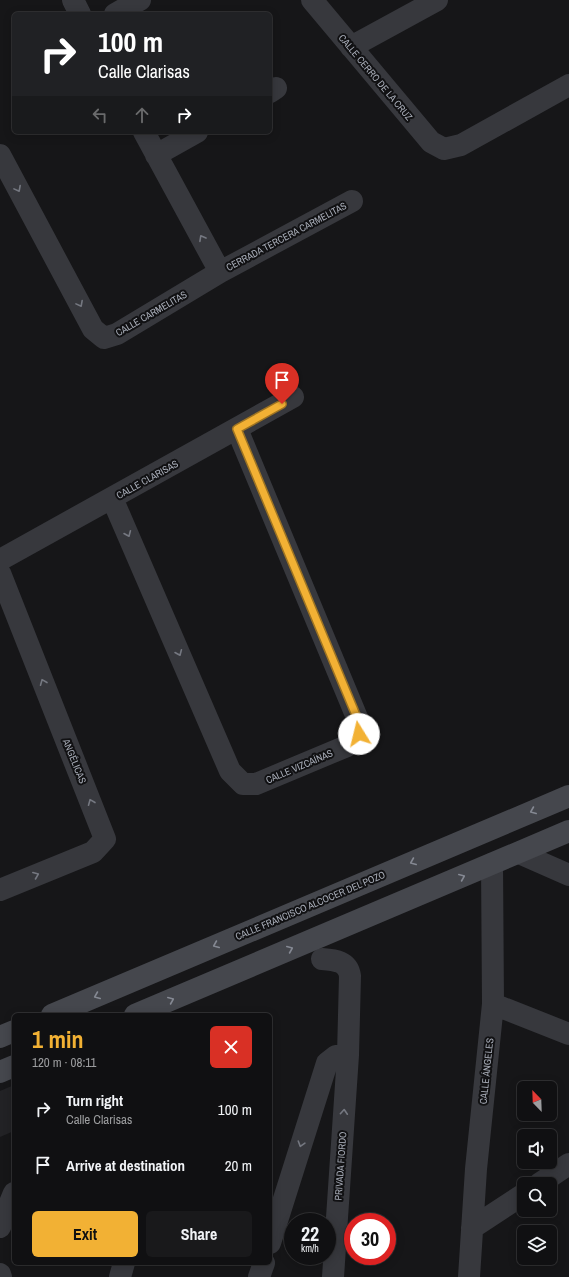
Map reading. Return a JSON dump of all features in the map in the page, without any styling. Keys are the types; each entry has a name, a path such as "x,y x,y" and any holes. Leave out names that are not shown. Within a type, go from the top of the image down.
{"street":[{"path":"73,0 79,12"},
{"path":"119,12 140,0"},
{"name":"CALLE CERRO DE LA CRUZ","path":"312,0 431,142 444,149 461,145 569,85"},
{"path":"351,47 437,0"},
{"path":"145,134 220,272"},
{"path":"156,155 193,134"},
{"name":"CALLE CARMELITAS","path":"0,155 93,329 104,338 116,334 220,272"},
{"name":"CERRADA TERCERA CARMELITAS","path":"220,272 352,201"},
{"name":"CALLE CLARISAS","path":"0,560 293,397"},
{"name":"CALLE VIZCAÍNAS","path":"112,498 230,771 243,784 256,784 347,746 359,734 358,720 237,429"},
{"name":"ANGÉLICAS","path":"0,573 105,839 93,852 0,890"},
{"name":"CALLE FRANCISCO ALCOCER DEL POZO","path":"57,1013 569,796"},
{"path":"140,1013 569,831"},
{"path":"519,853 569,875"},
{"name":"CALLE ÁNGELES","path":"469,1277 476,1169 493,1004 492,864"},
{"name":"PRIVADA FIORDO","path":"322,959 335,960 346,965 350,976 348,1055 332,1277"},
{"path":"493,1004 569,1034"},
{"path":"0,1037 12,1032"},
{"path":"272,1237 327,1063 336,1056 348,1055"},
{"path":"0,1072 12,1067"},
{"path":"550,1177 569,1164"},
{"path":"0,1227 12,1198"},
{"path":"472,1228 517,1199"},
{"path":"120,1277 123,1265"},
{"path":"259,1277 263,1265"}],"shaded area":[{"path":"12,1086 12,1132 0,1137 0,1091"}],"route":[{"path":"282,404 237,429 358,720 359,734"}]}
